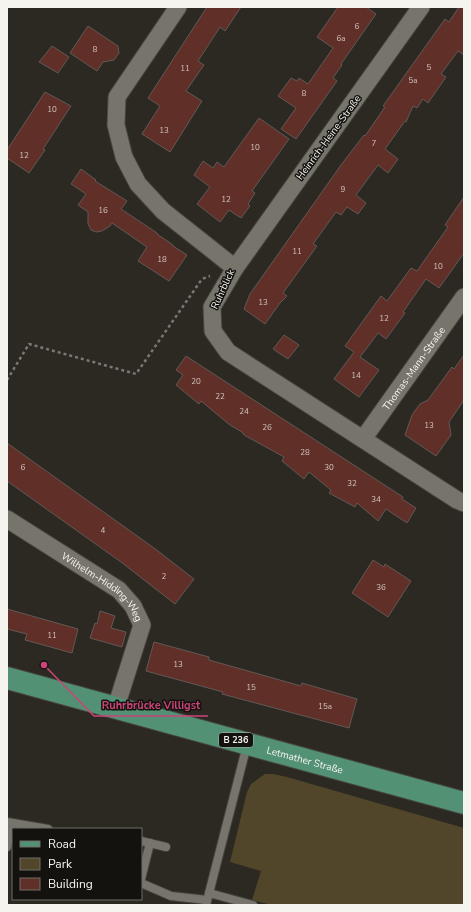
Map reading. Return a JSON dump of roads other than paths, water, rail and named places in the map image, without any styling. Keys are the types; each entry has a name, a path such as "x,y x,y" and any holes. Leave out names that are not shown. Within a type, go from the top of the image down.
{"main road":[{"name":"Letmather Straße","path":"7,678 464,803"}],"street":[{"name":"Ruhrblick","path":"178,7 117,97 116,125 124,157 138,184 163,212 235,268 212,307 213,331 228,352 457,500 464,503"},
{"name":"Heinrich-Heine-Straße","path":"235,268 421,7"},
{"name":"Thomas-Mann-Straße","path":"363,439 464,297"},
{"name":"Wilhelm-Hidding-Weg","path":"7,519 119,590 133,606 142,625 116,707"}],"lane":[{"path":"207,899 248,744"},
{"path":"7,847 10,822 43,828"},
{"path":"142,841 166,847"},
{"path":"142,875 150,843"},
{"path":"142,883 171,896 253,905"}],"place":[{"name":"Ruhrbrücke Villigst","path":"44,665"}]}
